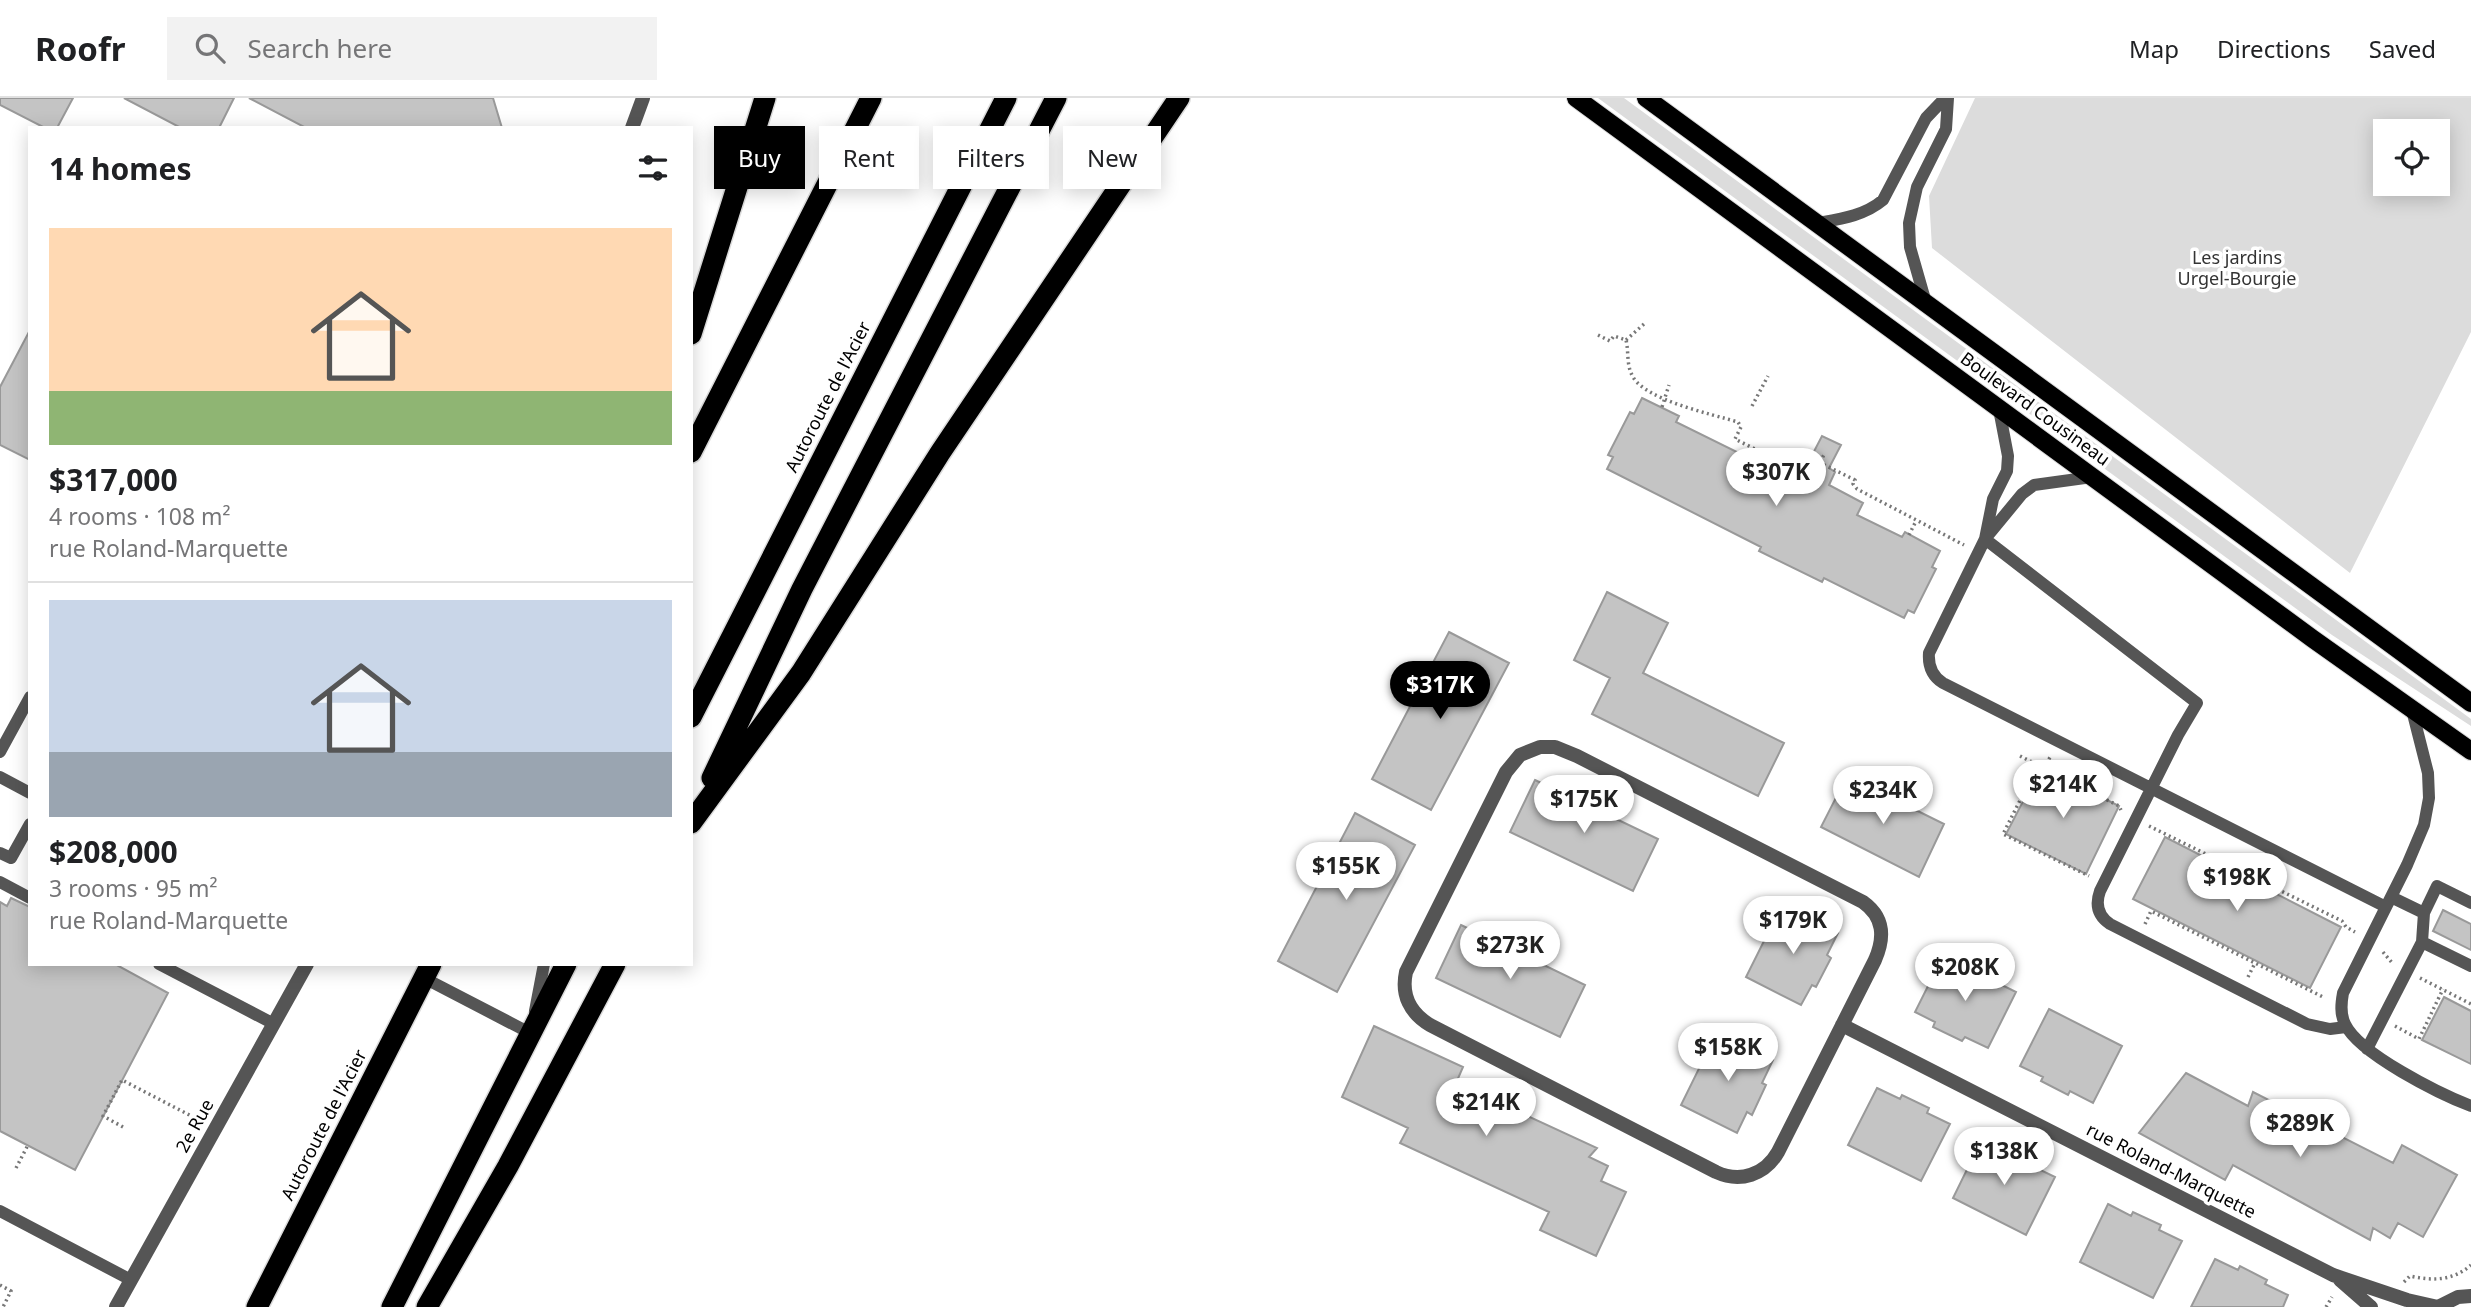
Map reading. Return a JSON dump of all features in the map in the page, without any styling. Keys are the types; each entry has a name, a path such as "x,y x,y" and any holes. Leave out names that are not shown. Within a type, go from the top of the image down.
{"highway":[{"path":"693,328 765,98"},
{"path":"693,448 871,98"},
{"name":"Autoroute de l'Acier","path":"693,714 1006,98"},
{"path":"693,818 802,589 1056,98"},
{"path":"693,819 801,673 940,453 1179,98"},
{"path":"392,1307 565,966"},
{"path":"427,1307 508,1166 614,966"},
{"name":"Autoroute de l'Acier","path":"257,1307 431,969"}],"main road":[{"name":"Boulevard Cousineau","path":"1576,98 2471,751"},
{"name":"Boulevard Cousineau","path":"1647,98 2471,703"}],"street":[{"path":"633,126 643,98"},
{"path":"1555,747 1863,902 1873,910 1882,928 1881,946 1842,1025 1774,1158 1764,1169 1751,1175 1730,1177 1423,1021 1409,1005 1405,978 1510,766 1520,755 1533,749 1555,747"},
{"name":"2e Rue","path":"116,1307 306,966"},
{"name":"rue Roland-Marquette","path":"1842,1025 2333,1275 2407,1300 2438,1307"},
{"name":"rue Roland-Marquette","path":"2333,1275 2371,1307"},
{"path":"2438,1307 2458,1297 2471,1296"}],"lane":[{"path":"1817,223 1853,216 1883,200 1926,118 1946,98"},
{"path":"1926,303 1910,247 1909,223 1917,187 1946,129 1946,98"},
{"path":"1999,409 2008,464 2005,478 1993,499 1985,539 1931,648 1928,659 1934,675 1943,683 2152,788 2389,902 2424,913"},
{"path":"1985,539 2010,512 2022,494 2034,485 2092,477"},
{"path":"1985,539 2197,702 2100,891 2098,908 2102,917 2110,924 2307,1024 2330,1029 2346,1027"},
{"path":"693,700 708,684"},
{"path":"0,752 28,701"},
{"path":"2412,710 2429,785 2424,825 2413,853 2343,993 2341,1009 2346,1027 2367,1049 2443,1094 2471,1106"},
{"path":"0,777 28,792"},
{"path":"0,853 11,858 28,828"},
{"path":"0,882 28,897"},
{"path":"2367,1049 2422,942 2424,913 2437,886 2471,903"},
{"path":"2422,942 2471,966"},
{"path":"163,966 274,1024"},
{"path":"431,969 530,1033 544,966"},
{"path":"0,1211 131,1280"}],"path":[{"path":"1626,340 1644,324"},
{"path":"1598,335 1610,341 1614,336 1626,340"},
{"path":"1626,340 1628,364 1633,378 1645,390 1664,400 1738,422 1741,427 1735,439 1761,452 1772,449 1784,454 1797,451 1855,480 1854,487 1857,489 1967,547"},
{"path":"1752,406 1768,376"},
{"path":"1662,407 1669,385"},
{"path":"1820,462 1825,453"},
{"path":"1909,535 1916,520"},
{"path":"2044,769 2054,750"},
{"path":"2020,756 2119,806 2122,812"},
{"path":"2038,765 2003,834 2088,877 2094,866"},
{"path":"2148,826 2342,920 2346,927 2360,934"},
{"path":"2143,928 2151,911 2329,1000"},
{"path":"2379,948 2393,964"},
{"path":"2248,978 2255,963"},
{"path":"2419,977 2471,1004"},
{"path":"2401,1030 2419,1039 2443,989"},
{"path":"123,1127 103,1116 122,1080 215,1129"},
{"path":"16,1168 28,1145"},
{"path":"2404,1285 2407,1276 2438,1279 2462,1272 2471,1265"},
{"path":"0,1285 11,1291 3,1307"},
{"path":"2326,1307 2334,1294"}],"green space":[{"path":"1598,98 1624,98 2471,719 2471,726 2332,635"},
{"name":"Les jardins Urgel-Bourgie","path":"1975,98 2471,98 2471,332 2350,573 1932,248 1929,196"}],"building":[{"path":"0,98 73,98 58,126 41,126 0,105"},
{"path":"124,98 234,98 220,126 177,126"},
{"path":"249,98 493,98 501,126 302,126"},
{"path":"28,334 28,459 0,445 0,387"},
{"path":"1642,398 1679,416 1676,422 1763,465 1769,455 1794,468 1798,459 1808,463 1822,436 1841,445 1829,468 1835,472 1829,485 1863,503 1857,515 1902,537 1905,532 1940,551 1932,567 1936,569 1914,613 1908,610 1904,618 1824,578 1822,582 1759,551 1761,547 1607,469 1613,457 1608,455 1630,412 1634,414"},
{"path":"1607,592 1668,623 1643,673 1784,743 1758,796 1592,714 1610,678 1574,660"},
{"path":"1449,632 1509,663 1431,810 1372,779"},
{"path":"2041,767 2119,806 2086,874 2006,834"},
{"path":"1847,776 1944,824 1919,877 1821,827"},
{"path":"1535,780 1658,839 1633,891 1510,832"},
{"path":"1355,813 1415,845 1337,992 1278,961"},
{"path":"2165,837 2341,927 2310,988 2133,899"},
{"path":"11,898 28,906 28,966 119,966 168,993 75,1170 0,1131 0,902 7,906"},
{"path":"1782,905 1838,933 1827,955 1831,958 1816,987 1812,985 1801,1005 1746,977"},
{"path":"2443,910 2471,924 2471,950 2433,931"},
{"path":"1461,925 1585,985 1560,1037 1436,978"},
{"path":"1943,956 2016,992 1988,1048 1965,1037 1962,1041 1933,1027 1935,1022 1915,1012"},
{"path":"2444,997 2471,1011 2471,1064 2422,1040"},
{"path":"2049,1009 2122,1046 2093,1103 2070,1091 2068,1095 2041,1081 2043,1077 2020,1066"},
{"path":"1374,1026 1463,1067 1456,1083 1597,1148 1589,1157 1608,1166 1601,1181 1626,1192 1596,1256 1540,1230 1549,1212 1400,1143 1408,1128 1342,1097"},
{"path":"1717,1032 1773,1060 1762,1083 1766,1085 1752,1115 1747,1112 1737,1133 1681,1105"},
{"path":"2186,1073 2248,1106 2253,1092 2393,1163 2402,1145 2457,1175 2423,1237 2398,1223 2390,1238 2373,1228 2370,1240 2233,1165 2225,1180 2139,1133"},
{"path":"1877,1088 1900,1099 1902,1095 1929,1108 1927,1113 1950,1124 1921,1181 1848,1145"},
{"path":"1981,1141 2004,1152 2006,1148 2034,1162 2032,1166 2055,1177 2026,1235 1953,1198"},
{"path":"2108,1204 2131,1216 2133,1212 2161,1225 2159,1230 2182,1241 2153,1298 2080,1262"},
{"path":"2215,1259 2238,1270 2240,1266 2267,1280 2265,1284 2288,1295 2283,1307 2191,1307"}]}
